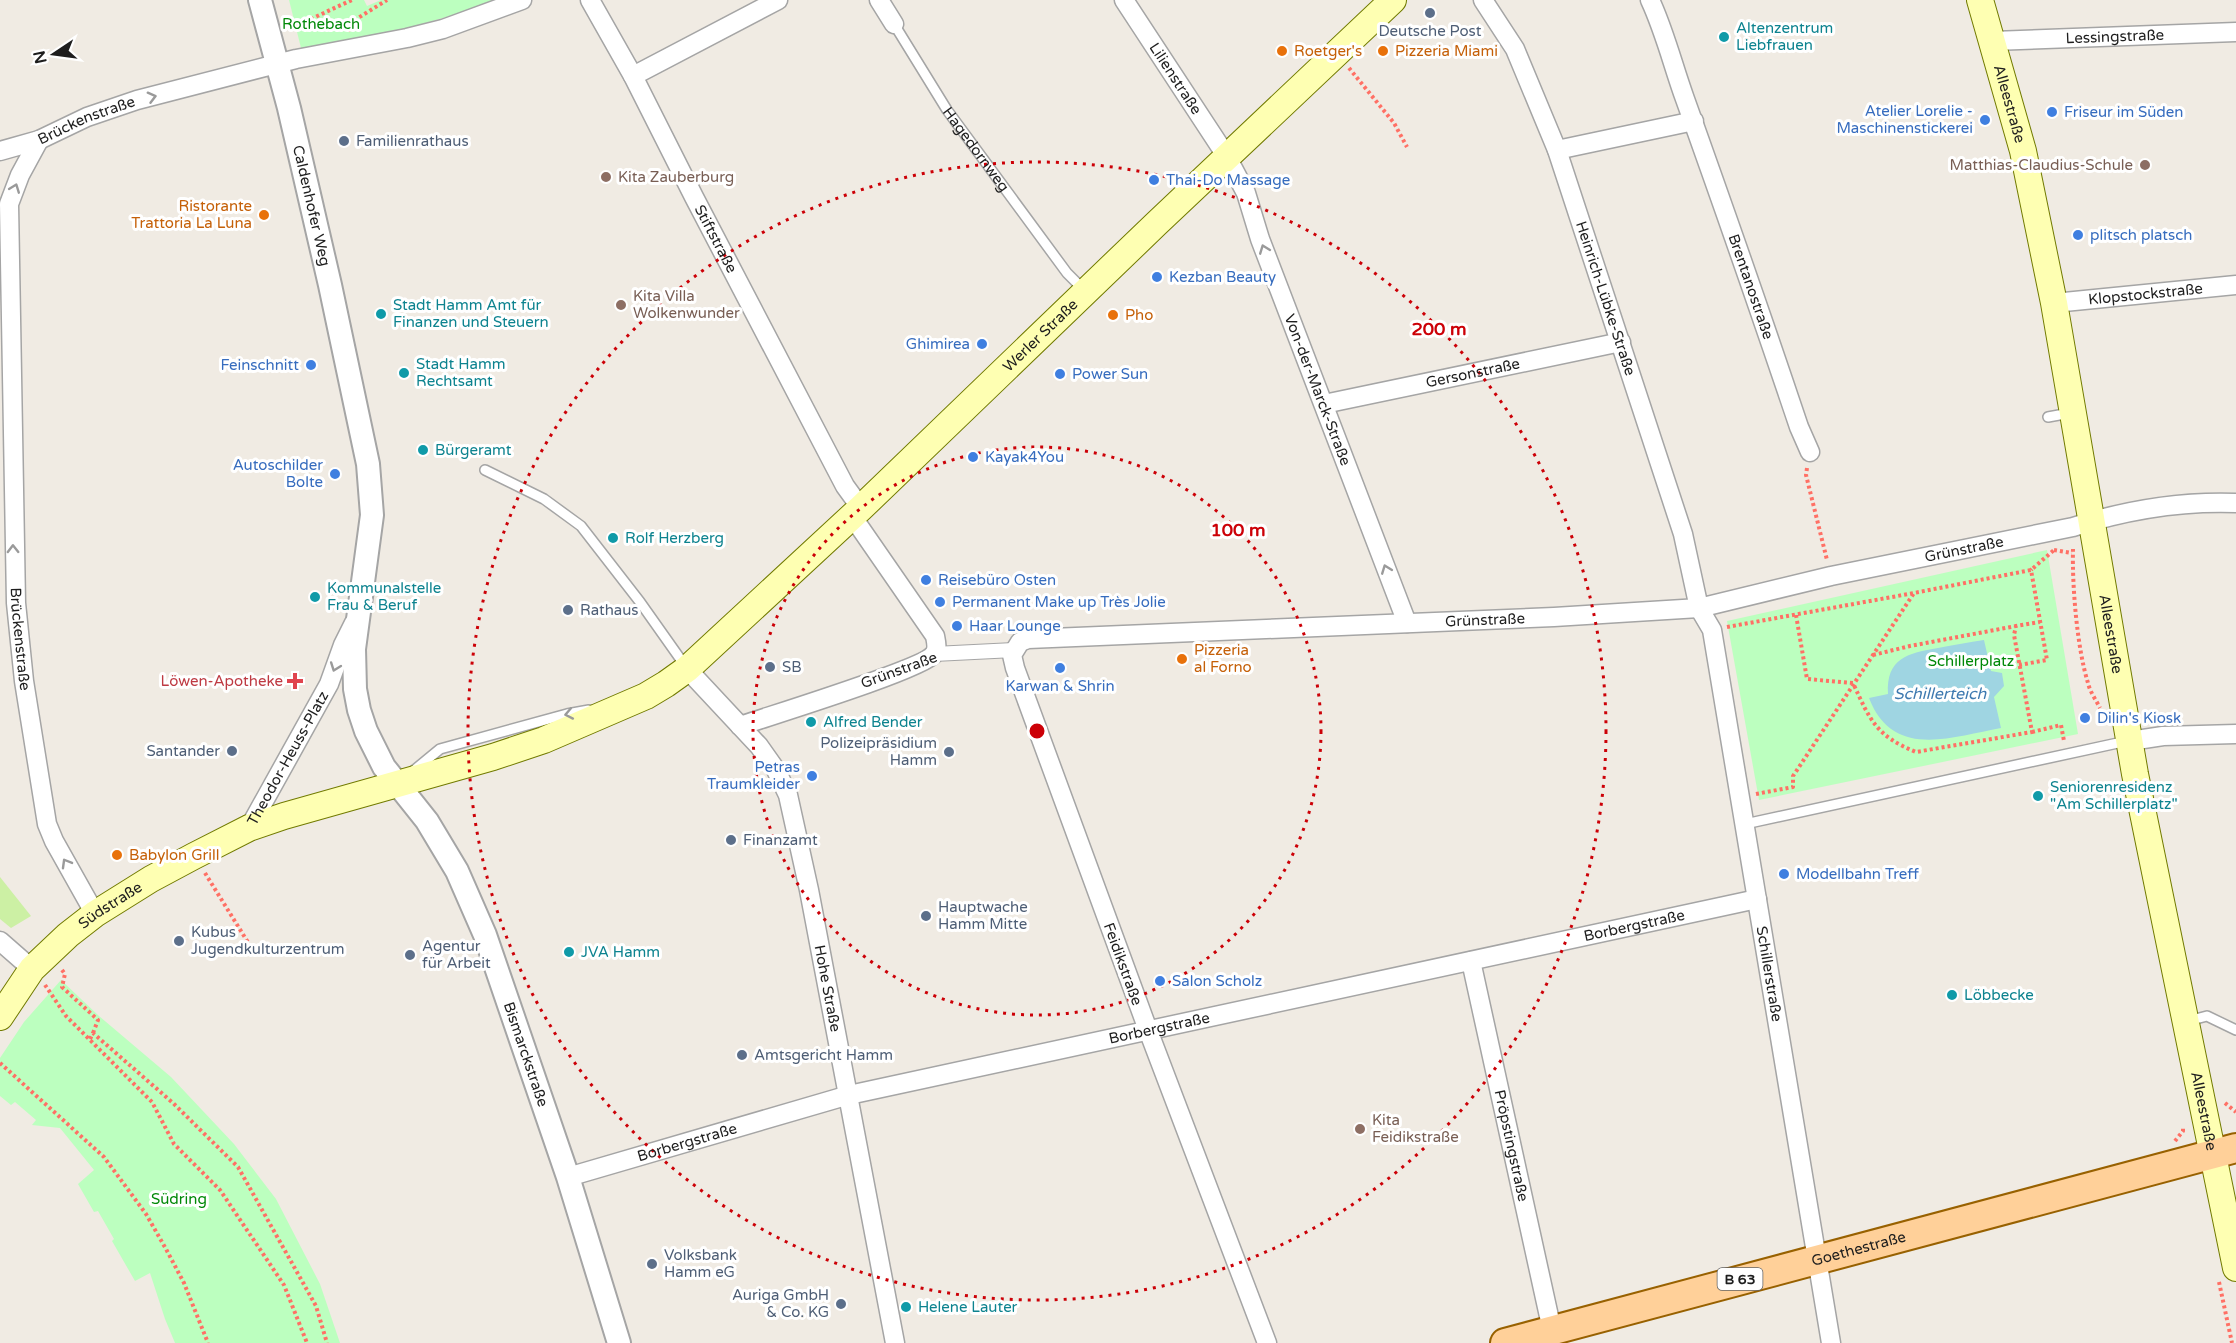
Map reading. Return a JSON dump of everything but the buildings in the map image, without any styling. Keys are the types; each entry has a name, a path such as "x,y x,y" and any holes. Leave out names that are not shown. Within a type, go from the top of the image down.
{"main road":[{"name":"Werler Straße","path":"687,669 856,512 1393,0"},
{"name":"Alleestraße","path":"1980,0 2023,151 2054,303 2061,415 2091,521 2130,741 2186,1021 2224,1151 2236,1268"},
{"name":"Theodor-Heuss-Platz","path":"249,828 310,807 520,749 627,704 666,684 687,669"},
{"name":"Südstraße","path":"0,1017 40,960 95,914 151,879 249,828"},
{"name":"Goethestraße","path":"1505,1343 2224,1151"}],"street":[{"name":"Caldenhofer Weg","path":"260,0 358,413"},
{"path":"277,64 443,29 522,0"},
{"name":"Stiftstraße","path":"590,0 633,76 845,486 856,512"},
{"path":"633,76 778,0"},
{"name":"Hagedornweg","path":"879,0 894,24"},
{"name":"Lilienstraße","path":"1124,0 1227,157"},
{"name":"Heinrich-Lübke-Straße","path":"1483,0 1515,49 1557,150 1683,534 1699,608"},
{"name":"Brentanostraße","path":"1650,0 1663,28 1685,99 1799,427 1810,452"},
{"name":"Lessingstraße","path":"1993,41 2236,32"},
{"name":"Brückenstraße","path":"95,914 54,841 47,824 24,681 16,603 9,204 20,175 39,140 87,117 137,100 277,64"},
{"path":"1557,150 1694,121"},
{"path":"0,150 39,140"},
{"name":"Von-der-Marck-Straße","path":"1227,157 1246,193 1260,239 1407,623"},
{"name":"Klopstockstraße","path":"2054,303 2236,285"},
{"name":"Gersonstraße","path":"1324,405 1621,342"},
{"name":"Theodor-Heuss-Platz","path":"358,413 368,464 372,515 354,663 359,710 375,752 397,784"},
{"name":"Grünstraße","path":"740,726 894,673 934,654 1014,650 1020,642 1028,639 1699,608 1831,576 2052,531 2156,507 2236,503"},
{"path":"856,512 935,636 937,649 934,654"},
{"name":"Schillerstraße","path":"1699,608 1712,630 1831,1343"},
{"name":"Theodor-Heuss-Platz","path":"249,828 329,684 343,645 359,614"},
{"name":"Feidikstraße","path":"1014,650 1011,659 1267,1343"},
{"name":"Hohe Straße","path":"687,669 759,746 776,770 788,795 809,890 895,1343"},
{"path":"2130,741 2163,736 2236,734"},
{"name":"Bismarckstraße","path":"397,784 413,802 439,840 471,901 568,1177 619,1343"},
{"name":"Borbergstraße","path":"568,1177 849,1095 1757,899"},
{"path":"0,941 40,960"},
{"name":"Pröpstingstraße","path":"1471,961 1552,1330"}],"lane":[{"name":"Hagedornweg","path":"894,24 947,110 1068,273 1085,292"},
{"path":"485,470 544,499 580,526 627,584 687,669"},
{"path":"1745,824 2130,741"},
{"path":"2186,1021 2207,1016 2236,1030"}],"path":[{"path":"289,29 352,0"},
{"path":"345,50 346,36 350,26 367,11 387,0"},
{"path":"1337,51 1394,123 1407,147"},
{"path":"1810,452 1806,475 1831,576"},
{"path":"2052,531 2055,550"},
{"path":"1712,630 2031,570 2055,550 2072,553"},
{"path":"2019,665 2048,660 2031,570"},
{"path":"1740,798 1793,787 1793,776 1914,593"},
{"path":"1796,615 1807,679 1853,683"},
{"path":"1873,655 2040,622"},
{"path":"2016,626 2014,634 2032,732"},
{"path":"1853,683 1877,729 1901,746 1916,752 2061,725 2067,753"},
{"path":"194,856 249,944"},
{"path":"40,960 65,975 62,987 98,1020 90,1039"},
{"path":"40,960 54,996 66,1016 152,1102 174,1144 220,1190 284,1286 307,1343"},
{"path":"93,1033 173,1103 238,1167 316,1306 327,1343"},
{"path":"0,1064 104,1157 146,1214 166,1249 184,1283 208,1343"},
{"path":"2223,1101 2236,1112"},
{"path":"2177,1163 2172,1144 2183,1131 2183,1121"}],"green space":[{"name":"Rothebach","path":"289,0 364,0 367,6 381,0 497,0 425,23 302,52"},
{"name":"Schillerplatz","path":"2047,550 2078,734 1759,800 1727,621"},
{"path":"0,877 31,916 11,928 0,919"},
{"name":"Südring","path":"61,980 99,1016 171,1077 234,1144 276,1199 320,1284 340,1343 175,1343 150,1273 135,1281 98,1211 94,1212 78,1184 94,1170 60,1128 32,1125 36,1120 15,1102 11,1105 0,1096 0,1058 24,1022"}],"water":[{"name":"Schillerteich","path":"1984,640 1991,671 2002,673 2004,686 1994,697 2001,728 1944,739 1925,740 1908,737 1893,730 1880,717 1869,698 1888,694 1891,672 1901,659 1917,652"}],"place":[{"name":"Deutsche Post","path":"1430,13"},
{"name":"Altenzentrum Liebfrauen","path":"1724,37"},
{"name":"Roetger's","path":"1282,51"},
{"name":"Pizzeria Miami","path":"1383,51"},
{"name":"Friseur im Süden","path":"2052,112"},
{"name":"Atelier Lorelie - Maschinenstickerei","path":"1985,120"},
{"name":"Familienrathaus","path":"344,141"},
{"name":"Matthias-Claudius-Schule","path":"2145,165"},
{"name":"Kita Zauberburg","path":"606,177"},
{"name":"Thai-Do Massage","path":"1154,180"},
{"name":"Ristorante Trattoria La Luna","path":"264,215"},
{"name":"plitsch platsch","path":"2078,235"},
{"name":"Kezban Beauty","path":"1157,277"},
{"name":"Kita Villa Wolkenwunder","path":"621,305"},
{"name":"Stadt Hamm Amt für Finanzen und Steuern","path":"381,314"},
{"name":"Pho","path":"1113,315"},
{"name":"Ghimirea","path":"982,344"},
{"name":"Feinschnitt","path":"311,365"},
{"name":"Stadt Hamm Rechtsamt","path":"404,373"},
{"name":"Power Sun","path":"1060,374"},
{"name":"Bürgeramt","path":"423,450"},
{"name":"Kayak4You","path":"973,457"},
{"name":"Autoschilder Bolte","path":"335,474"},
{"name":"Rolf Herzberg","path":"613,538"},
{"name":"Reisebüro Osten","path":"926,580"},
{"name":"Kommunalstelle Frau & Beruf","path":"315,597"},
{"name":"Permanent Make up Très Jolie","path":"940,602"},
{"name":"Rathaus","path":"568,610"},
{"name":"Haar Lounge","path":"957,626"},
{"name":"Pizzeria al Forno","path":"1182,659"},
{"name":"SB","path":"770,667"},
{"name":"Karwan & Shrin","path":"1060,668"},
{"name":"Löwen-Apotheke","path":"295,681"},
{"name":"Dilin's Kiosk","path":"2085,718"},
{"name":"Alfred Bender","path":"811,722"},
{"name":"Santander","path":"232,751"},
{"name":"Polizeipräsidium Hamm","path":"949,752"},
{"name":"Petras Traumkleider","path":"812,776"},
{"name":"Seniorenresidenz \"Am Schillerplatz\"","path":"2038,796"},
{"name":"Finanzamt","path":"731,840"},
{"name":"Babylon Grill","path":"117,855"},
{"name":"Modellbahn Treff","path":"1784,874"},
{"name":"Hauptwache Hamm Mitte","path":"926,916"},
{"name":"Kubus Jugendkulturzentrum","path":"179,941"},
{"name":"JVA Hamm","path":"569,952"},
{"name":"Agentur für Arbeit","path":"410,955"},
{"name":"Salon Scholz","path":"1160,981"},
{"name":"Löbbecke","path":"1952,995"},
{"name":"Amtsgericht Hamm","path":"742,1055"},
{"name":"Kita Feidikstraße","path":"1360,1129"},
{"name":"Volksbank Hamm eG","path":"652,1264"},
{"name":"Auriga GmbH & Co. KG","path":"841,1304"},
{"name":"Helene Lauter","path":"906,1307"}]}
